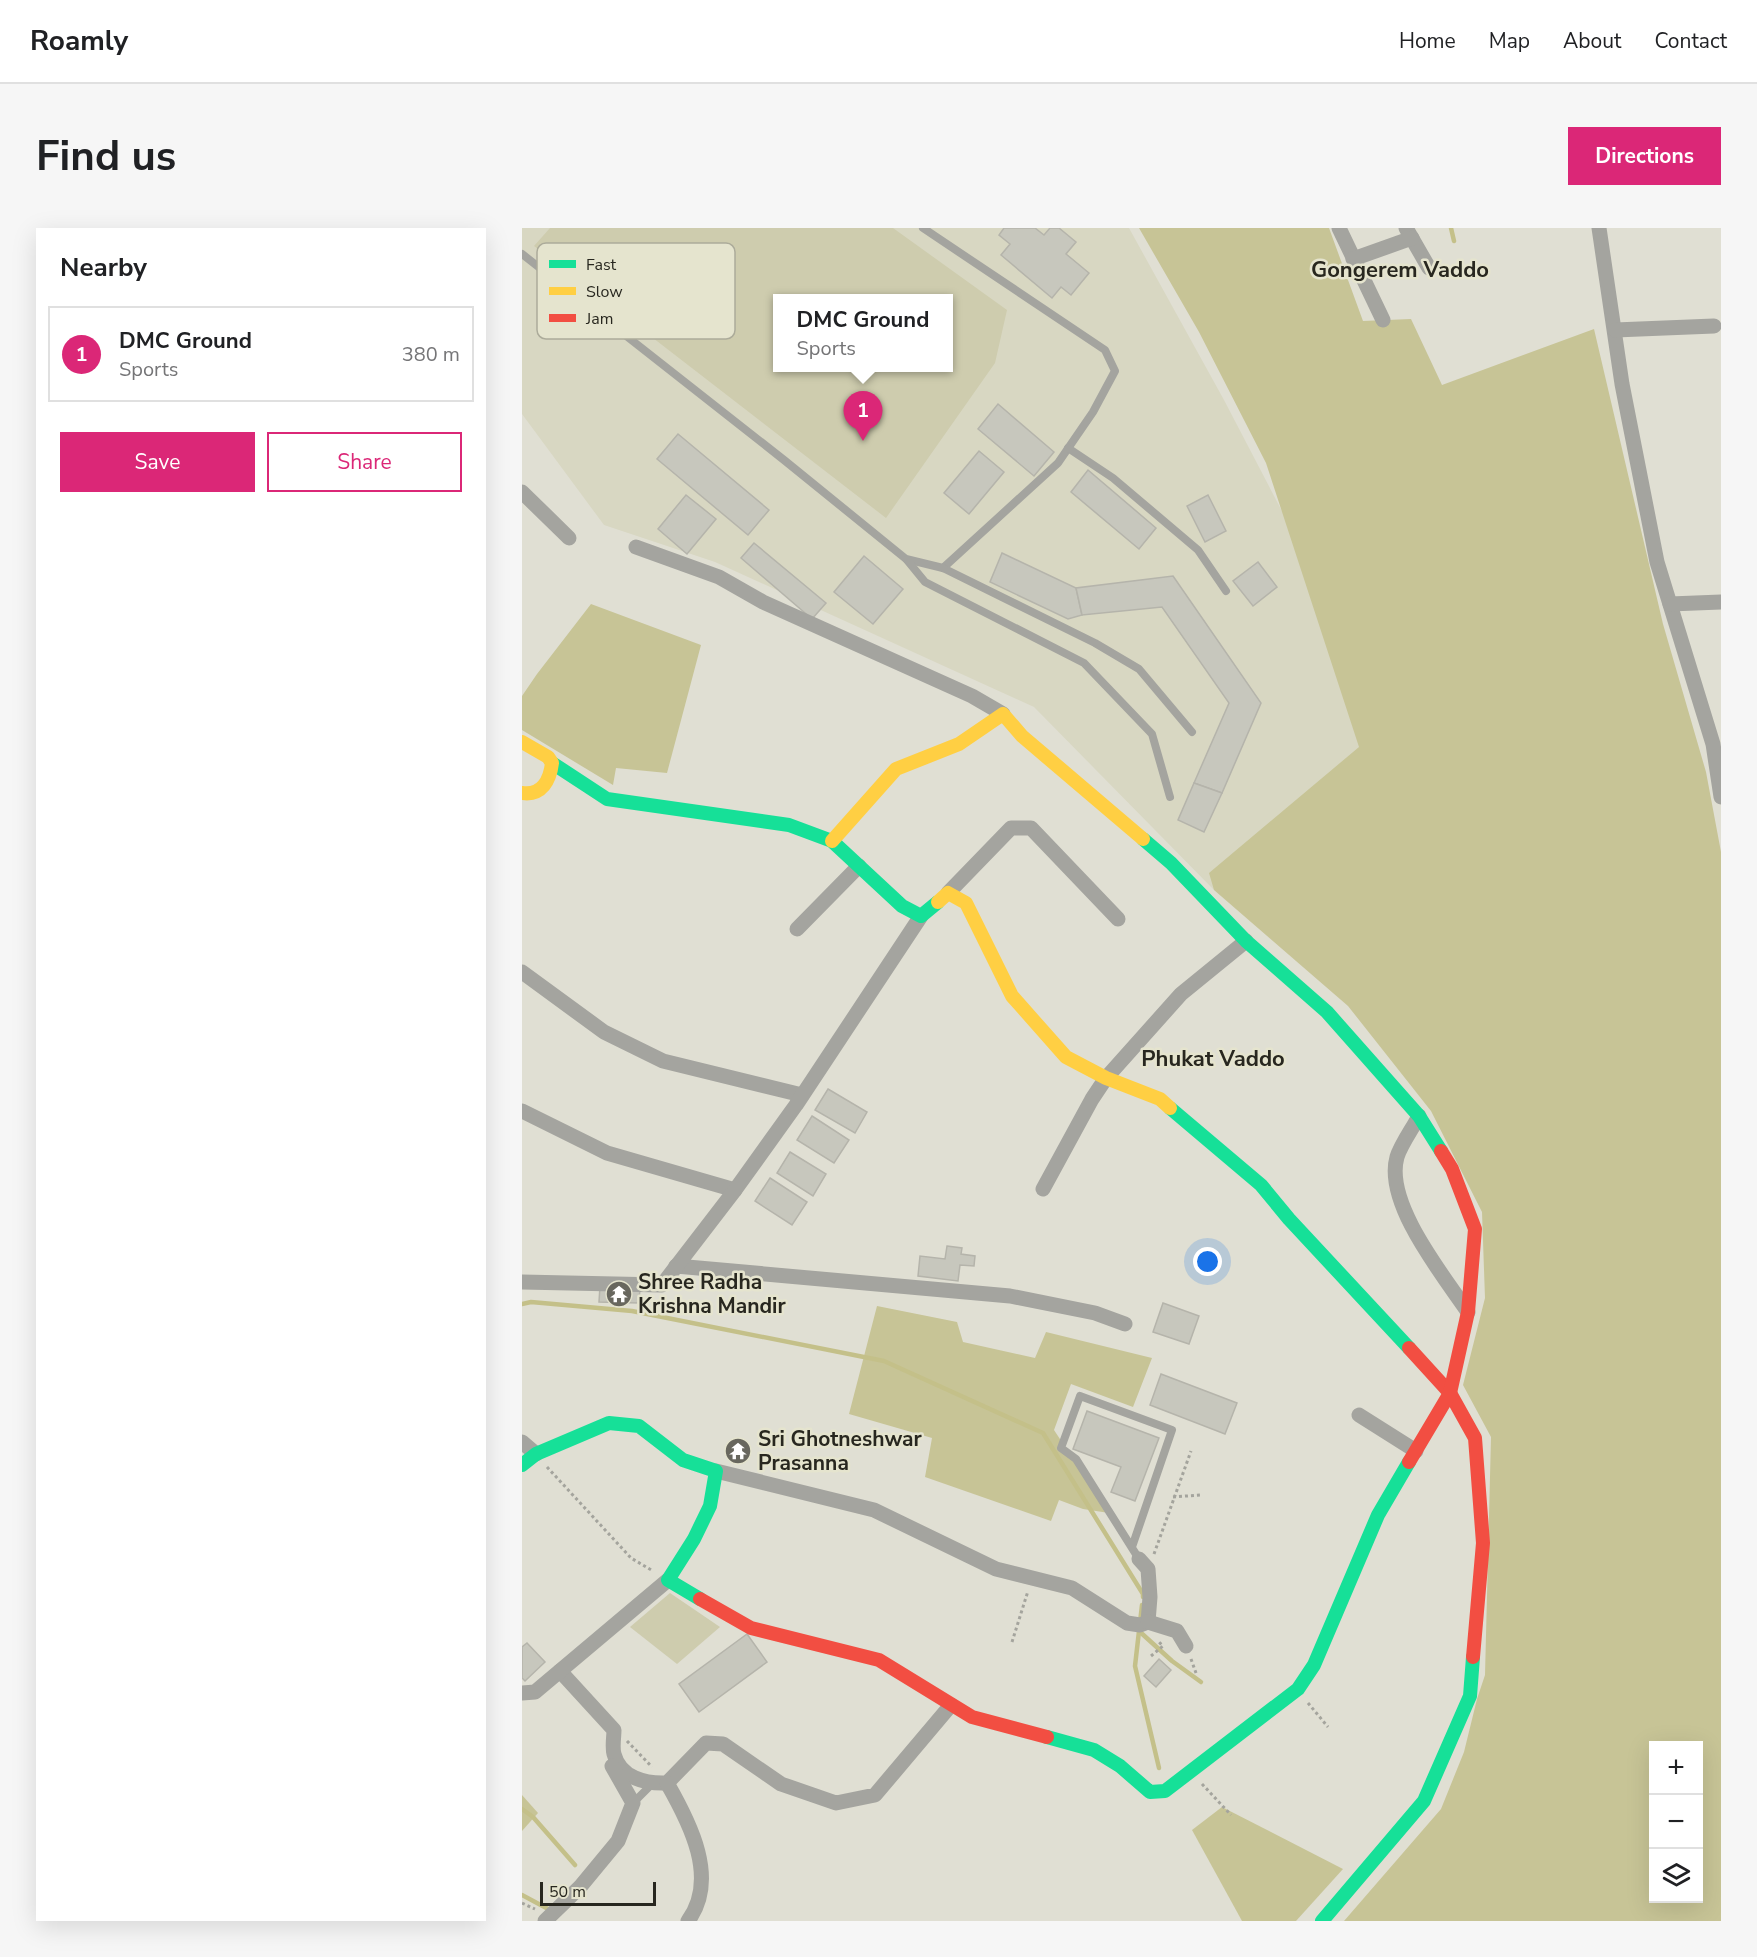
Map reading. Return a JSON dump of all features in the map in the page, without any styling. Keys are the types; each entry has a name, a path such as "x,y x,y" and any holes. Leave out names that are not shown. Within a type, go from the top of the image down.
{"street":[{"path":"1339,228 1383,320"},
{"path":"1599,228 1622,384 1657,562 1713,744 1721,797"},
{"path":"1353,259 1409,233 1429,268"},
{"path":"1615,330 1714,326"},
{"path":"522,492 569,538"},
{"path":"636,547 719,577 763,602 972,696 1003,714 1022,736 1171,863 1246,941 1327,1012 1419,1116 1452,1169 1475,1229 1468,1312 1450,1393 1378,1515 1314,1665 1298,1689 1165,1791 1150,1792 1120,1766 1094,1750 972,1717 879,1660 751,1628 668,1580"},
{"path":"1670,604 1721,602"},
{"path":"832,841 896,769 959,744 1003,714"},
{"path":"522,742 548,757 552,763 607,799 789,825 832,841 902,906 921,916"},
{"path":"522,793 527,794 543,788 550,777 552,763"},
{"path":"522,1282 662,1285 735,1190 802,1095 921,916 948,893 1011,828 1031,828 1118,919"},
{"path":"797,929 860,866"},
{"path":"948,893 966,903 1012,996 1066,1057 1106,1078 1160,1099 1261,1185 1288,1219 1450,1393 1475,1437 1483,1543 1470,1696 1424,1801 1322,1921"},
{"path":"1043,1189 1106,1078 1181,994 1246,941"},
{"path":"522,972 604,1032 663,1060 802,1095"},
{"path":"522,1111 607,1153 735,1190"},
{"path":"1419,1116 1397,1157 1396,1177 1401,1200 1412,1228 1468,1312"},
{"path":"676,1266 1010,1296 1095,1313 1125,1324"},
{"path":"1359,1415 1416,1451"},
{"path":"522,1465 536,1454 609,1423 639,1426 683,1460 716,1471 874,1510 996,1569 1072,1588 1127,1623 1140,1625 1148,1622 1177,1631 1186,1646"},
{"path":"522,1442 536,1454"},
{"path":"522,1693 535,1692 668,1580 710,1506 716,1471"},
{"path":"1140,1558 1150,1597 1148,1622"},
{"path":"545,1921 580,1887 618,1841 633,1803 609,1763 613,1751 614,1730 560,1671"},
{"path":"659,1784 706,1743 723,1744 781,1784 836,1803 875,1796 951,1705"},
{"path":"613,1751 623,1771 639,1780 659,1784 698,1846 701,1886 696,1910 688,1921"}],"lane":[{"path":"923,228 1105,350 1115,371 1093,412 1058,463 943,568"},
{"path":"522,254 537,266"},
{"path":"630,339 906,559 925,582 1084,663 1152,734 1170,797"},
{"path":"1068,448 1113,478 1197,550 1227,591"},
{"path":"906,559 943,568 1095,642 1139,669 1192,732"},
{"path":"1080,1396 1172,1430 1140,1558 1076,1459 1061,1448 1080,1396"},
{"path":"633,1803 659,1784"}],"path":[{"path":"1140,1558 1173,1497 1191,1451"},
{"path":"536,1454 631,1558 668,1580"},
{"path":"1173,1497 1200,1495"},
{"path":"1012,1642 1032,1578"},
{"path":"1298,1689 1328,1727"},
{"path":"614,1730 632,1745 659,1784"},
{"path":"1191,1771 1231,1815"}],"shaded area":[{"path":"522,228 1129,228 1224,400 1321,586 1386,745 1276,873 1214,890 1034,707 715,562 604,525 522,414"},
{"path":"550,228 893,228 1007,310 995,363 886,518 654,339 735,339 735,243 537,243 537,248 534,246"},
{"path":"1139,228 1329,228 1363,321 1411,319 1442,385 1594,329 1663,624 1706,772 1721,852 1721,1921 1344,1921 1441,1809 1464,1752 1485,1675 1491,1437 1463,1385 1485,1298 1482,1212 1431,1111 1348,1006 1214,890 1209,873 1359,747 1266,463 1199,332"},
{"path":"591,604 701,645 667,773 616,768 613,785 522,730 522,696"},
{"path":"877,1306 957,1322 963,1342 1035,1358 1046,1332 1152,1358 1133,1407 1071,1384 1054,1430 1109,1513 1083,1509 1059,1500 1051,1521 925,1477 932,1438 849,1414"},
{"path":"670,1593 720,1627 677,1664 630,1627"},
{"path":"522,1795 538,1813 522,1831"},
{"path":"1222,1807 1343,1869 1296,1921 1242,1921 1192,1830"}],"building":[{"path":"1004,228 1035,228 1044,235 1050,228 1059,228 1076,242 1066,254 1089,273 1071,295 1061,287 1052,298 1001,255 1010,244 999,235"},
{"path":"998,404 1054,452 1034,476 978,429"},
{"path":"678,434 769,510 748,535 657,459"},
{"path":"979,451 1004,472 969,514 944,493"},
{"path":"1088,470 1156,528 1139,549 1071,492"},
{"path":"686,495 716,519 687,554 658,529"},
{"path":"1208,495 1226,531 1205,542 1187,506"},
{"path":"754,543 826,603 812,619 741,558"},
{"path":"1002,553 1076,588 1082,615 1068,619 990,582"},
{"path":"864,556 903,589 873,624 834,592"},
{"path":"1258,562 1277,587 1253,606 1233,581"},
{"path":"1173,576 1261,703 1222,793 1194,783 1229,703 1162,607 1082,615 1076,588"},
{"path":"1194,783 1222,793 1204,832 1178,820"},
{"path":"828,1089 867,1112 855,1133 815,1110"},
{"path":"812,1116 849,1140 834,1163 797,1140"},
{"path":"790,1152 826,1174 813,1196 777,1173"},
{"path":"770,1178 807,1202 792,1225 755,1201"},
{"path":"947,1246 962,1248 961,1254 975,1256 974,1266 960,1265 958,1281 918,1276 920,1256 945,1259"},
{"name":"Shree Radha Krishna Mandir","path":"600,1286 640,1287 639,1303 599,1302"},
{"path":"1163,1303 1199,1316 1189,1344 1153,1332"},
{"path":"1161,1374 1237,1403 1225,1434 1150,1405"},
{"path":"1087,1411 1159,1438 1135,1501 1111,1492 1121,1467 1073,1449"},
{"path":"747,1634 767,1662 699,1712 679,1684"},
{"path":"527,1643 545,1662 525,1681 522,1678 522,1647"},
{"path":"1159,1659 1171,1670 1156,1687 1144,1676"}],"waterway":[{"path":"1451,228 1454,241"},
{"path":"522,1304 531,1302 632,1311 884,1361 1043,1433 1143,1597"},
{"path":"1142,1605 1135,1666 1159,1768"},
{"path":"1139,1631 1172,1661 1201,1682"},
{"path":"522,1809 533,1817 575,1865"},
{"path":"522,1895 550,1910"}],"traffic: fast":[{"path":"552,763 607,799 789,825 832,841 902,906 921,916 938,902"},
{"path":"1143,839 1171,863 1246,941 1327,1012 1419,1116 1441,1151"},
{"path":"1170,1108 1261,1185 1289,1219 1409,1348"},
{"path":"522,1465 536,1454 609,1423 639,1426 683,1460 716,1471 710,1506 694,1539 668,1580 700,1599"},
{"path":"1047,1737 1094,1750 1120,1766 1150,1792 1165,1791 1298,1689 1314,1665 1378,1515 1409,1462"},
{"path":"1322,1921 1424,1801 1470,1696 1473,1657"}],"traffic: slow":[{"path":"832,841 896,769 959,744 1003,714 1022,736 1143,839"},
{"path":"522,742 548,757 552,763 544,786 535,792 522,793"},
{"path":"938,902 948,893 966,903 1012,996 1066,1057 1106,1078 1160,1099 1170,1108"}],"traffic: jam":[{"path":"1409,1462 1450,1393 1468,1312 1475,1229 1452,1169 1441,1151"},
{"path":"1409,1348 1450,1393 1475,1438 1483,1543 1473,1657"},
{"path":"700,1599 751,1628 879,1660 972,1717 1047,1737"}],"place":[{"name":"DMC Ground","path":"863,441"},
{"name":"Shree Radha Krishna Mandir","path":"619,1294"},
{"name":"Sri Ghotneshwar Prasanna","path":"738,1451"}],"district":[{"name":"Gongerem Vaddo","path":"1400,269"},
{"name":"Phukat Vaddo","path":"1213,1058"}]}
